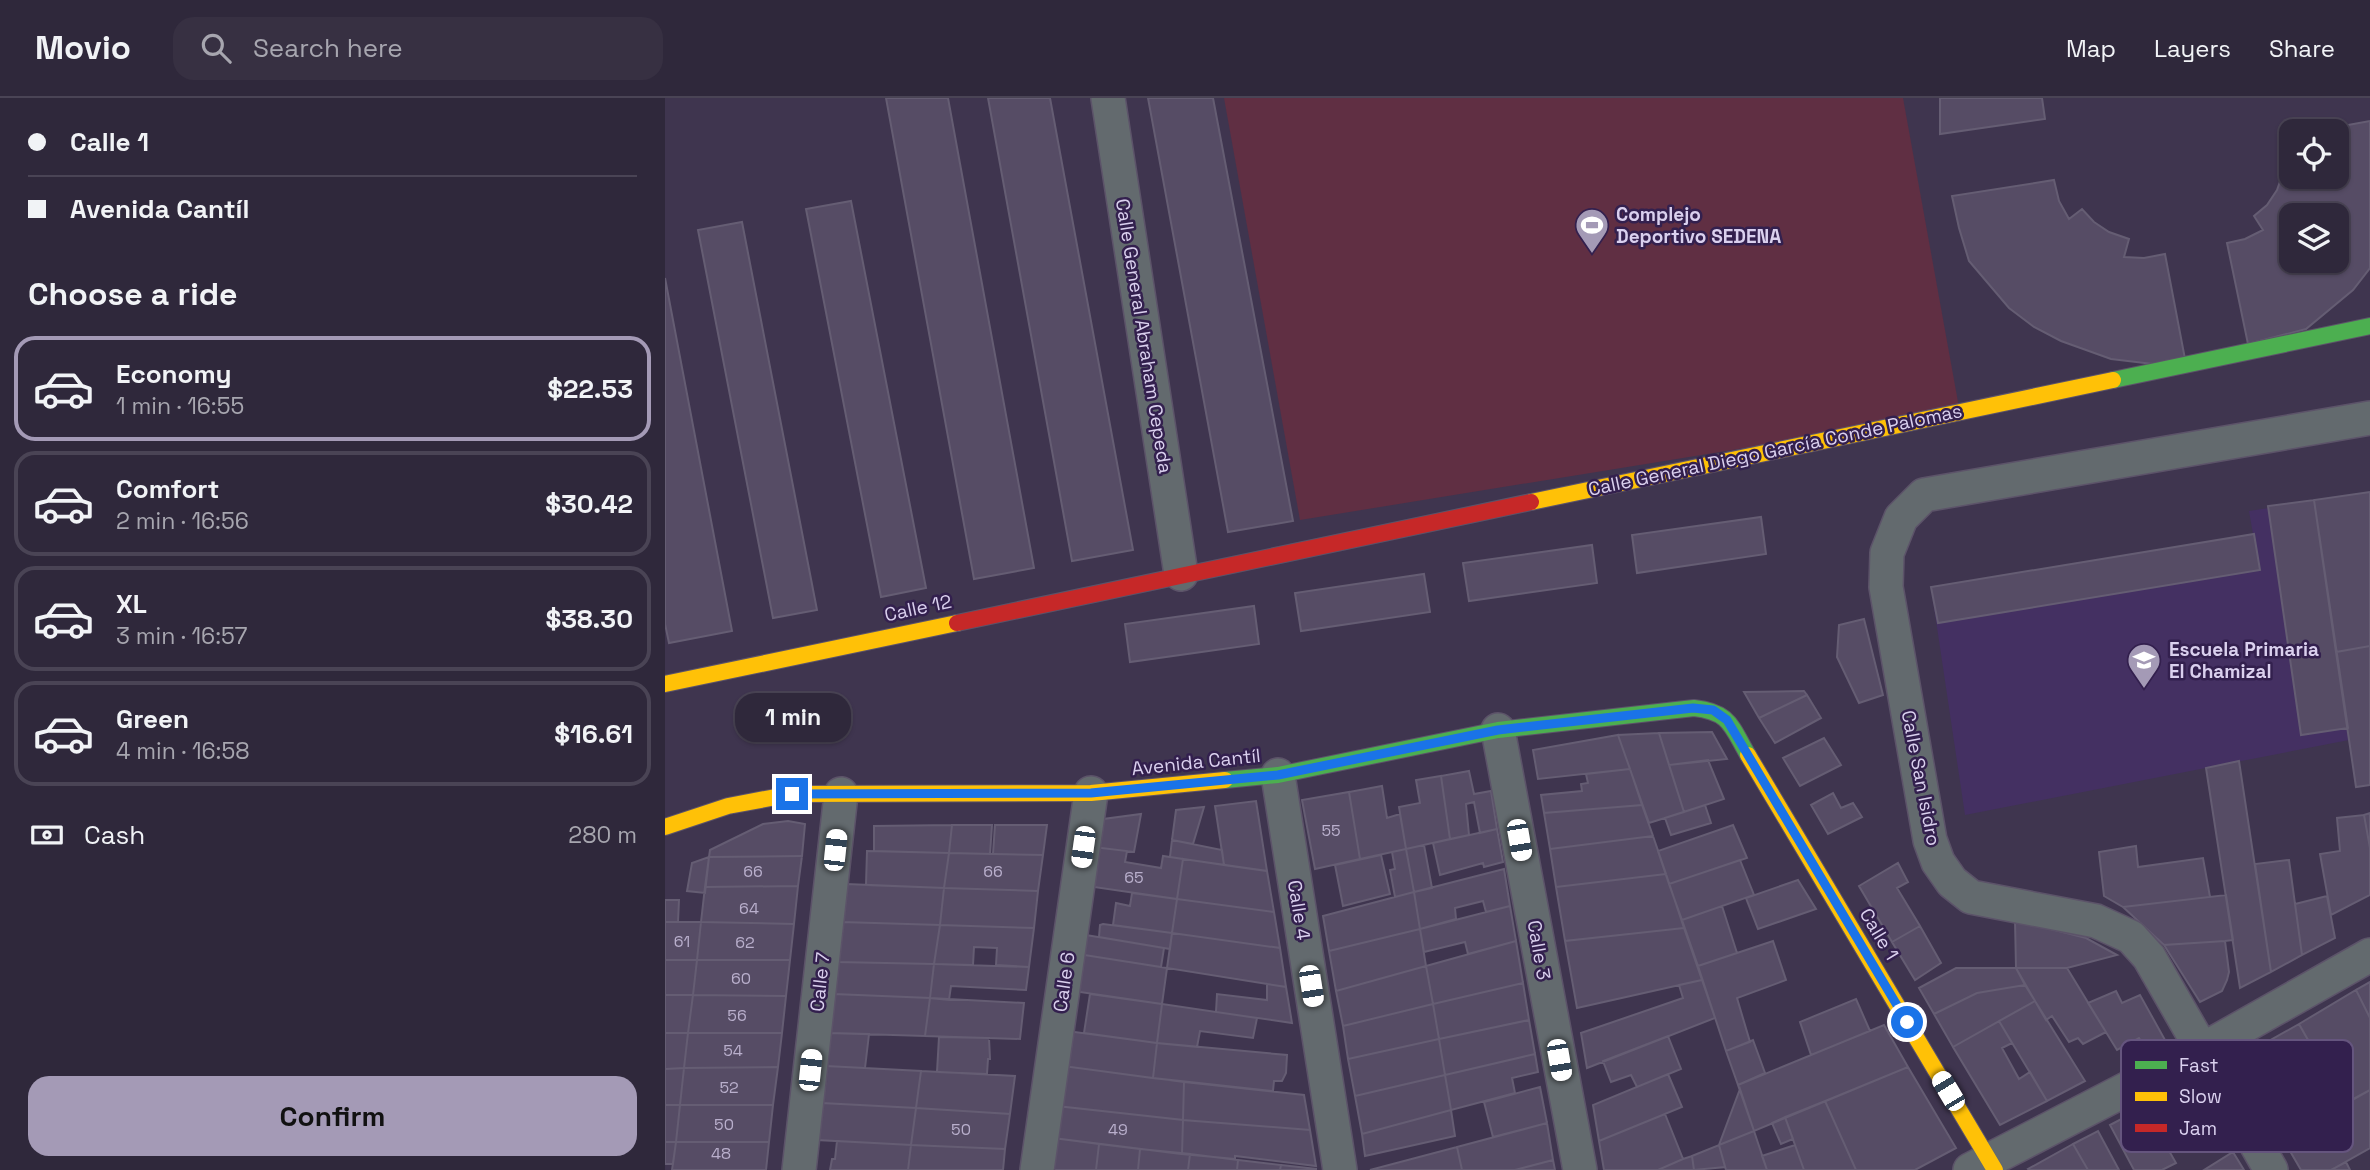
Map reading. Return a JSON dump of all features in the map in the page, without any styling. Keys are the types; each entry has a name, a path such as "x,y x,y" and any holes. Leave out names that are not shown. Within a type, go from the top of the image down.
{"street":[{"name":"Calle General Abraham Cepeda","path":"1108,98 1181,574"},
{"name":"Calle General Diego García Conde Palomas","path":"1181,574 2370,326"},
{"name":"Calle San Isidro","path":"2196,1040 2149,957 2131,937 2095,921 1971,897 1952,882 1938,862 1930,840 1886,587 1887,553 1901,518 1924,495 2370,418"},
{"name":"Calle 12","path":"665,684 1181,574"},
{"name":"Avenida Cantíl","path":"665,827 728,806 792,794 1091,793 1278,775 1498,730 1693,708 1713,710 1727,720"},
{"name":"Calle 1","path":"1727,720 1985,1167"},
{"name":"Calle 3","path":"1498,730 1580,1170"},
{"name":"Calle 4","path":"1278,775 1340,1170"},
{"name":"Calle 6","path":"1037,1170 1091,793"},
{"name":"Calle 7","path":"799,1170 841,794"},
{"path":"2220,1040 2370,955"},
{"path":"1985,1167 2121,1094"},
{"name":"Calle San Isidro","path":"2261,1152 2271,1170"}],"shaded area":[{"name":"Complejo Deportivo SEDENA","path":"1224,98 1903,98 1960,413 1300,520"},
{"name":"Escuela Primaria El Chamizal","path":"2370,492 2370,785 2349,740 1965,815 1931,587 2253,534 2249,511"}],"building":[{"path":"886,98 948,98 1034,568 974,579"},
{"path":"988,98 1050,98 1133,550 1072,561"},
{"path":"1148,98 1213,98 1293,521 1228,532"},
{"path":"1940,98 2042,98 2045,119 1940,134"},
{"path":"2370,121 2370,268 2353,290 2306,329 2248,344 2227,243 2245,239 2263,230 2254,216 2267,205 2279,184 2279,189 2349,189 2349,125"},
{"path":"2054,180 2059,201 2069,219 2082,209 2094,222 2109,232 2129,239 2124,257 2144,258 2165,254 2185,359 2153,364 2111,359 2061,341 2034,327 2009,308 1969,261 1952,196"},
{"path":"851,201 926,588 881,597 806,209"},
{"path":"742,222 817,610 773,618 698,230"},
{"path":"665,278 732,631 669,643 665,624"},
{"path":"2370,492 2370,646 2336,652 2314,500"},
{"path":"2314,500 2348,728 2301,735 2268,506"},
{"path":"1761,517 1766,554 1637,573 1632,535"},
{"path":"2254,534 2260,570 1938,623 1931,587"},
{"path":"1592,545 1597,583 1469,601 1463,563"},
{"path":"1424,574 1430,612 1301,631 1295,593"},
{"path":"1254,606 1259,644 1130,662 1125,624"},
{"path":"1864,619 1883,695 1859,703 1837,657 1839,625"},
{"path":"2370,646 2370,785 2356,787 2336,652"},
{"path":"1804,691 1807,695 1759,718 1744,692"},
{"path":"1807,695 1821,718 1775,743 1759,718"},
{"path":"1712,732 1727,759 1669,765 1659,733"},
{"path":"1659,733 1684,812 1649,823 1618,735"},
{"path":"1618,735 1630,769 1538,779 1533,750"},
{"path":"1824,738 1841,765 1800,786 1783,758"},
{"path":"1708,760 1724,799 1684,812 1669,765"},
{"path":"2239,761 2271,972 2240,988 2206,768"},
{"path":"1630,769 1642,805 1544,813 1541,795 1582,791 1581,784 1588,783 1586,774"},
{"path":"1469,771 1474,794 1491,791 1497,829 1480,833 1474,802 1466,804 1469,835 1450,839 1441,776"},
{"path":"1441,776 1450,839 1406,849 1399,807 1420,803 1416,780"},
{"path":"1382,786 1387,818 1400,814 1406,849 1360,859 1349,792"},
{"path":"1349,792 1360,859 1315,869 1302,800"},
{"path":"1833,793 1841,808 1853,803 1862,817 1828,834 1811,805"},
{"path":"1256,801 1267,871 1224,865 1215,806"},
{"path":"1642,805 1653,836 1550,849 1544,813"},
{"path":"1705,805 1711,823 1671,835 1665,818"},
{"path":"1204,807 1193,844 1172,840 1176,810"},
{"path":"2370,813 2370,848 2364,815"},
{"path":"1141,814 1134,852 1093,847 1096,820"},
{"path":"2364,815 2370,848 2370,895 2331,915 2320,854 2340,851 2337,818"},
{"path":"788,821 805,824 802,856 709,857 710,850 763,824"},
{"path":"952,825 949,853 874,851 874,826"},
{"path":"952,825 992,825 990,854 949,853"},
{"path":"995,825 1047,825 1043,855 993,854"},
{"path":"1733,825 1747,858 1669,884 1658,851"},
{"path":"1497,829 1503,862 1484,867 1483,863 1440,875 1433,843"},
{"path":"1653,836 1666,874 1556,887 1550,849"},
{"path":"1172,840 1222,850 1224,865 1170,857"},
{"path":"1424,845 1432,888 1414,892 1406,849"},
{"path":"2136,846 2138,867 2203,858 2210,897 2123,907 2104,896 2099,852"},
{"path":"1093,847 1127,851 1125,862 1161,868 1163,856 1183,859 1177,899 1087,886"},
{"path":"1406,849 1414,892 1395,897 1390,870 1395,869 1392,852"},
{"path":"867,851 949,853 944,888 866,885"},
{"path":"949,853 1043,855 1038,891 944,888"},
{"path":"1381,855 1390,894 1343,906 1335,865"},
{"path":"802,856 798,886 705,887 709,857"},
{"path":"709,857 705,893 687,891 692,863"},
{"path":"1183,859 1267,871 1274,912 1177,899"},
{"path":"1740,860 1754,895 1682,920 1669,884"},
{"path":"2289,860 2302,955 2271,972 2255,864"},
{"path":"1898,863 1908,882 1897,888 1920,926 1892,942 1859,886"},
{"path":"1504,869 1510,906 1486,912 1483,901 1455,908 1456,919 1420,929 1414,892"},
{"path":"1666,874 1684,928 1565,941 1556,887"},
{"path":"1798,880 1816,909 1758,929 1746,898"},
{"path":"846,884 944,888 940,925 842,922"},
{"path":"798,886 794,924 701,922 705,887"},
{"path":"944,888 1038,891 1034,928 940,925"},
{"path":"1414,892 1420,929 1329,951 1323,916"},
{"path":"1132,893 1177,899 1172,933 1113,925 1116,903 1130,906"},
{"path":"2226,895 2233,940 2225,941 2164,945 2123,907"},
{"path":"2327,896 2335,938 2302,955 2295,904"},
{"path":"1177,899 1274,912 1280,948 1172,933"},
{"path":"665,900 679,900 678,922 665,922"},
{"path":"1510,906 1516,941 1468,954 1465,942 1424,952 1420,929"},
{"path":"1722,906 1737,953 1698,966 1682,920"},
{"path":"2015,920 2086,938 2117,955 2067,968 2016,968"},
{"path":"665,922 701,922 697,960 665,960"},
{"path":"701,922 794,924 790,960 697,960"},
{"path":"842,922 940,925 934,964 837,962"},
{"path":"940,925 1034,928 1029,967 996,965 997,948 974,947 973,965 934,964"},
{"path":"1100,925 1172,933 1170,949 1099,937"},
{"path":"1920,926 1941,963 1915,980 1892,942"},
{"path":"1684,928 1702,980 1577,1008 1565,941"},
{"path":"1420,929 1426,966 1336,991 1329,951"},
{"path":"1172,933 1280,948 1286,987 1167,968"},
{"path":"1080,934 1164,948 1161,967 1078,954"},
{"path":"1516,941 1523,983 1433,1004 1426,966"},
{"path":"1773,941 1786,980 1737,998 1750,1042 1726,1051 1698,966"},
{"path":"2225,941 2229,972 2227,980 2222,991 2200,1002 2164,945"},
{"path":"1078,954 1167,968 1162,1004 1073,991"},
{"path":"665,960 697,960 693,995 665,995"},
{"path":"697,960 790,960 786,996 693,995"},
{"path":"837,962 934,964 930,998 834,994"},
{"path":"934,964 1029,967 1026,990 951,986 949,1000 930,998"},
{"path":"1426,966 1433,1004 1343,1026 1336,991"},
{"path":"1956,968 2016,968 2025,985 1977,993 1934,1014 1919,988"},
{"path":"2016,968 2067,968 2106,1032 2083,1044 2078,1038 2069,1042 2052,1016 2046,1020"},
{"path":"1702,980 1715,1018 1587,1068 1581,1033 1683,998 1679,985"},
{"path":"2370,982 2370,1018 2356,990"},
{"path":"1523,983 1529,1020 1439,1039 1433,1004"},
{"path":"1267,984 1286,987 1292,1023 1216,1012 1217,994 1267,1000"},
{"path":"2025,985 2035,1001 1953,1047 1934,1014 1977,993"},
{"path":"2356,990 2370,1018 2370,1090 2353,1099 2353,1040 2308,1040 2299,1024"},
{"path":"2116,991 2122,1003 2140,995 2165,1040 2121,1040 2121,1048 2117,1050 2088,1003"},
{"path":"834,994 930,998 925,1036 830,1033"},
{"path":"1090,994 1162,1004 1157,1043 1084,1033"},
{"path":"665,995 693,995 688,1033 665,1033"},
{"path":"693,995 786,996 782,1033 688,1033"},
{"path":"930,998 1024,1003 1020,1039 925,1036"},
{"path":"1856,999 1870,1031 1811,1055 1800,1022"},
{"path":"2035,1001 2085,1081 2047,1101 1999,1021"},
{"path":"1162,1004 1257,1018 1253,1038 1200,1031 1197,1047 1157,1043"},
{"path":"1433,1004 1439,1039 1348,1059 1343,1026"},
{"path":"1529,1020 1535,1054 1445,1075 1439,1039"},
{"path":"1999,1021 2012,1043 2002,1048 2019,1079 2030,1072 2047,1101 2000,1125 1953,1047"},
{"path":"2299,1024 2308,1040 2271,1040"},
{"path":"1884,1025 1908,1067 1754,1131 1738,1085"},
{"path":"1067,1031 1157,1043 1153,1078 1063,1066"},
{"path":"665,1033 688,1033 684,1068 665,1069"},
{"path":"688,1033 782,1033 778,1067 684,1068"},
{"path":"830,1033 869,1034 865,1068 826,1066"},
{"path":"1668,1036 1681,1069 1637,1087 1631,1075 1611,1082 1603,1061"},
{"path":"939,1037 989,1038 990,1059 987,1074 937,1072"},
{"path":"1439,1039 1445,1075 1355,1096 1348,1059"},
{"path":"1753,1040 1765,1073 1738,1085 1726,1051"},
{"path":"1157,1043 1287,1055 1286,1073 1282,1081 1274,1081 1273,1091 1153,1078"},
{"path":"1535,1054 1538,1072 1512,1078 1515,1093 1451,1110 1445,1075"},
{"path":"826,1066 921,1071 916,1108 822,1103"},
{"path":"1063,1066 1184,1082 1183,1120 1057,1106"},
{"path":"778,1067 773,1105 680,1105 684,1068"},
{"path":"1908,1067 1956,1148 1915,1170 1856,1170 1825,1101"},
{"path":"684,1068 680,1105 665,1105 665,1069"},
{"path":"921,1071 1015,1076 1010,1114 916,1108"},
{"path":"1668,1074 1682,1107 1599,1141 1593,1105"},
{"path":"1445,1075 1451,1110 1362,1134 1355,1096"},
{"path":"1184,1082 1304,1095 1310,1130 1183,1120"},
{"path":"1540,1087 1547,1123 1493,1137 1484,1102"},
{"path":"1740,1089 1754,1131 1719,1145"},
{"path":"2370,1090 2370,1148 2331,1170 2301,1170 2291,1152 2353,1152 2353,1100"},
{"path":"1825,1101 1856,1170 1804,1170 1785,1117"},
{"path":"822,1103 916,1108 911,1145 817,1140"},
{"path":"665,1105 680,1105 676,1142 665,1142"},
{"path":"680,1105 773,1105 769,1142 676,1142"},
{"path":"1057,1106 1183,1120 1182,1154 1053,1138"},
{"path":"916,1108 1010,1114 1005,1149 911,1145"},
{"path":"1451,1110 1455,1136 1365,1156 1362,1134"},
{"path":"1665,1114 1683,1159 1658,1170 1604,1170 1599,1141"},
{"path":"1785,1117 1793,1139 1781,1144 1772,1123"},
{"path":"2121,1119 2121,1146 2110,1125"},
{"path":"1183,1120 1310,1130 1316,1166 1235,1156 1235,1159 1182,1154"},
{"path":"1547,1123 1553,1160 1515,1170 1462,1170 1457,1147"},
{"path":"1754,1131 1767,1170 1726,1170 1719,1145"},
{"path":"2098,1131 2119,1170 2088,1170 2073,1144"},
{"path":"1053,1138 1099,1144 1096,1170 1048,1170"},
{"path":"837,1141 911,1145 908,1170 830,1170 832,1159 835,1159"},
{"path":"665,1142 676,1142 673,1164 665,1164"},
{"path":"676,1142 769,1142 766,1170 672,1170"},
{"path":"1099,1144 1140,1149 1138,1170 1096,1170"},
{"path":"2073,1144 2088,1170 2028,1169"},
{"path":"911,1145 1005,1149 1003,1170 908,1170"},
{"path":"1719,1145 1725,1167 1694,1170 1692,1156"},
{"path":"1795,1145 1804,1170 1767,1170 1762,1156"},
{"path":"1457,1147 1462,1170 1370,1170"},
{"path":"1140,1149 1190,1154 1188,1170 1138,1170"},
{"path":"2124,1152 2170,1152 2176,1163 2162,1170 2134,1170"},
{"path":"2233,1152 2244,1170 2204,1170"},
{"path":"1190,1154 1238,1160 1237,1170 1188,1170"},
{"path":"1692,1156 1694,1170 1658,1170 1683,1159"},
{"path":"1238,1160 1281,1165 1280,1170 1237,1170"},
{"path":"1553,1160 1555,1170 1515,1170"},
{"path":"2346,1162 2350,1170 2331,1170"},
{"path":"1281,1165 1316,1169 1316,1170 1280,1170"}],"traffic: fast":[{"path":"2113,380 2370,326"},
{"path":"1225,780 1278,775 1498,730 1694,708 1715,713 1728,722 1748,755"}],"traffic: slow":[{"path":"1531,502 2113,380"},
{"path":"665,684 957,623"},
{"path":"1748,755 1995,1170"},
{"path":"665,827 728,806 792,794 1091,793 1225,780"}],"traffic: jam":[{"path":"957,623 1531,502"}],"place":[{"name":"Complejo Deportivo SEDENA","path":"1592,255"},
{"name":"Escuela Primaria El Chamizal","path":"2144,690"}],"route":[{"path":"792,794 1091,793 1278,775 1498,730 1693,708 1713,710 1727,720 1907,1022"}]}
